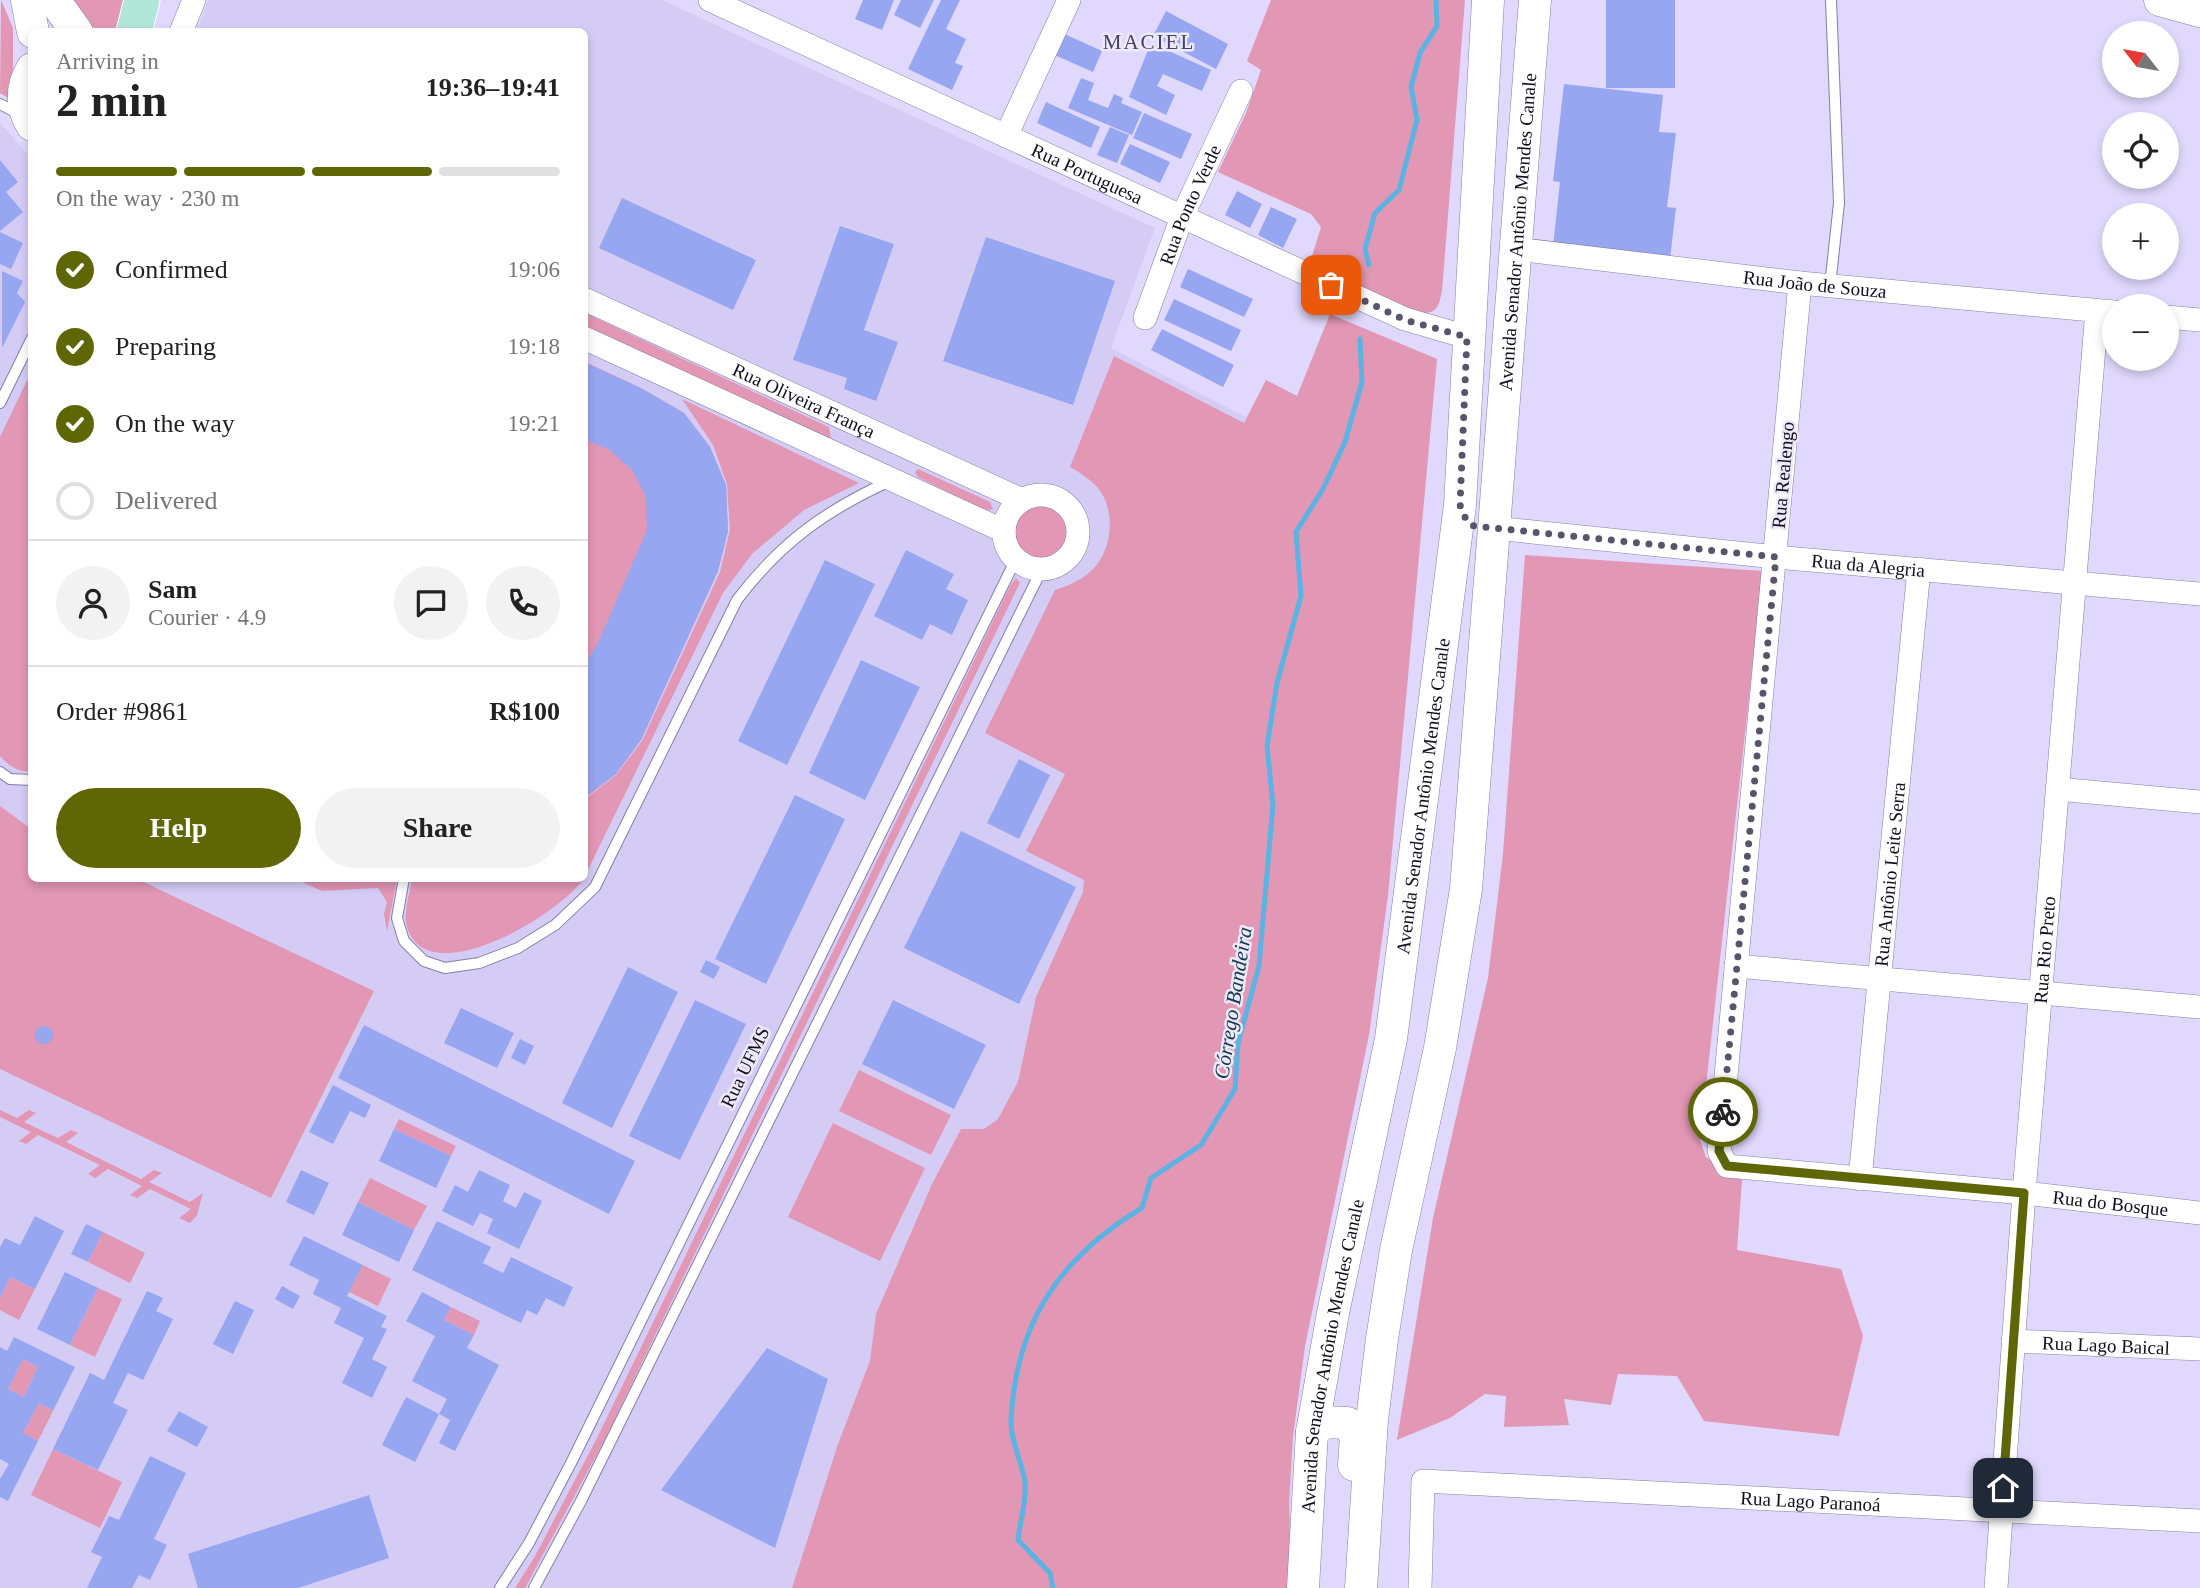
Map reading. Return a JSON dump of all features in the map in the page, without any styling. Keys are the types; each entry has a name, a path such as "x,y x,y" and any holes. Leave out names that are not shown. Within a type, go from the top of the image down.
{"main road":[{"path":"27,0 32,28"},
{"path":"54,0 74,28"},
{"path":"135,28 142,0"},
{"name":"Avenida Senador Antônio Mendes Canale","path":"1303,1588 1312,1432 1331,1325 1391,1039 1460,505 1467,337 1488,0"},
{"name":"Avenida Senador Antônio Mendes Canale","path":"1361,1588 1365,1503 1381,1339 1396,1250 1440,1048 1466,888 1535,0"},
{"path":"2160,0 2200,12"},
{"path":"20,116 28,79"},
{"path":"1467,337 1489,350 1501,426"},
{"path":"1460,505 1467,522 1474,526 1494,528"},
{"path":"1312,1432 1333,1421 1353,1428 1356,1436 1353,1475 1365,1503"}],"street":[{"path":"183,28 194,0"},
{"name":"Rua Portuguesa","path":"710,0 746,7 1006,136 1405,320 1467,337"},
{"path":"1006,136 1069,0"},
{"name":"Rua Ponto Verde","path":"1145,318 1182,217 1241,91"},
{"name":"Rua João de Souza","path":"1516,248 1800,283 2102,312"},
{"name":"Rua Realengo","path":"1727,1166 1719,1151 1800,283"},
{"name":"Rua Oliveira França","path":"588,301 1022,500"},
{"path":"2179,318 2200,320"},
{"name":"Rua Rio Preto","path":"1996,1588 2024,1193 2074,583 2102,338"},
{"name":"Rua Oliveira França","path":"588,340 1004,531"},
{"path":"893,480 905,448"},
{"path":"1044,494 1055,497 1073,512 1079,535 1069,557 1059,565 1042,569 1025,566 1008,550 1004,531 1007,517 1022,500 1044,494"},
{"name":"Rua da Alegria","path":"1494,528 1776,557 2200,594"},
{"name":"Rua Antônio Leite Serra","path":"1860,1179 1919,569"},
{"path":"2057,789 2200,802"},
{"path":"1736,966 2200,1007"},
{"name":"Rua do Bosque","path":"1727,1166 2024,1193 2200,1213"},
{"name":"Rua Lago Baical","path":"2013,1341 2200,1349"},
{"name":"Rua Lago Paranoá","path":"1420,1588 1423,1481 2200,1521"}],"lane":[{"path":"1830,286 1839,203 1831,0"},
{"path":"0,403 28,346"},
{"path":"403,882 397,918 404,941 424,961 445,968 480,963 517,948 555,925 595,887 737,600 764,565 814,520 893,480"},
{"name":"Rua UFMS","path":"500,1588 513,1571 560,1487 1016,559"},
{"path":"534,1588 563,1538 1042,569"},
{"path":"0,772 10,779 28,780"}],"shaded area":[{"path":"1,0 13,28 13,101 0,93"},
{"path":"69,0 130,0 124,28 97,28 80,16"},
{"path":"208,0 662,0 1155,228 1111,348 1281,435 1437,359 1388,895 1369,1035 1305,1346 1293,1436 1287,1588 0,1588 0,123 28,154 28,882 588,882 588,28 198,28"},
{"path":"1271,0 1465,0 1442,291 1433,311 1424,313 1392,305 1309,266 1321,227 1311,214 1218,172 1246,113 1261,70 1247,61"},
{"path":"588,314 829,427 831,440 588,327"},
{"path":"1330,314 1437,359 1388,895 1369,1035 1305,1346 1293,1436 1289,1500 1291,1575 1287,1588 792,1588 838,1444 870,1361 876,1314 932,1184 961,1129 984,1129 998,1119 1018,1082 1036,997 1083,892 1084,880 1026,851 1065,774 985,733 1055,590 1076,582 1089,573 1105,551 1110,528 1103,496 1091,481 1070,467 1114,356 1244,423 1266,380 1297,396"},
{"path":"588,363 641,388 684,413 710,447 726,485 728,531 718,571 641,740 616,774 588,796"},
{"path":"28,378 28,771 14,768 0,756 0,437"},
{"path":"682,399 859,483 804,510 752,554 723,593 588,870 588,797 616,775 642,741 720,572 730,530 727,484 713,445"},
{"path":"918,469 990,502 993,509 986,511 918,477 915,472"},
{"path":"1041,503 1052,505 1061,511 1067,520 1067,542 1061,551 1052,557 1041,559 1030,557 1021,551 1015,542 1013,531 1015,520 1021,511 1030,505"},
{"path":"1525,555 1763,571 1700,1140 1706,1157 1742,1180 1737,1250 1841,1269 1863,1336 1839,1436 1704,1421 1677,1376 1618,1374 1611,1405 1564,1399 1569,1425 1504,1427 1506,1396 1485,1394 1450,1418 1397,1440 1433,1218 1488,978 1503,854"},
{"path":"1016,578 1020,583 604,1441 525,1588 515,1588 534,1558 597,1438"},
{"path":"0,806 28,827 28,882 143,882 374,991 271,1198 0,1069"},
{"path":"302,882 396,882 387,931 384,914 387,902 378,888 322,891"},
{"path":"411,882 581,882 550,910 524,927 466,951 440,953 420,946 407,927 406,909"},
{"path":"859,1070 951,1115 931,1155 839,1111"},
{"path":"0,1110 17,1118 29,1110 36,1113 24,1122 58,1138 71,1130 78,1133 66,1142 141,1179 154,1170 162,1173 149,1182 190,1202 203,1193 197,1215 190,1223 179,1218 191,1209 150,1189 137,1198 130,1195 142,1186 108,1169 95,1178 88,1174 100,1165 38,1135 26,1144 19,1141 31,1132 0,1117"},
{"path":"399,1119 456,1146 451,1156 394,1129"},
{"path":"833,1123 925,1168 880,1261 788,1217"},
{"path":"370,1178 427,1206 414,1230 358,1202"},
{"path":"103,1232 145,1253 130,1283 88,1262"},
{"path":"363,1265 391,1279 378,1306 349,1292"},
{"path":"10,1277 35,1289 19,1320 0,1310 0,1298"},
{"path":"98,1288 122,1299 95,1357 70,1345"},
{"path":"451,1307 480,1321 474,1335 444,1320"},
{"path":"23,1359 38,1367 24,1397 8,1389"},
{"path":"39,1403 53,1411 38,1441 23,1433"},
{"path":"53,1449 122,1482 100,1528 31,1495"}],"building":[{"path":"863,0 894,0 882,30 855,19"},
{"path":"901,0 934,0 920,28 894,15"},
{"path":"941,0 960,0 946,29 966,39 955,63 963,66 952,90 908,69"},
{"path":"1606,0 1675,0 1675,88 1606,88"},
{"path":"1166,11 1228,44 1216,69 1153,36"},
{"path":"1060,32 1102,51 1093,72 1050,53"},
{"path":"1151,43 1211,70 1202,91 1163,74 1157,86 1175,95 1166,115 1129,97"},
{"path":"1081,78 1094,83 1088,100 1108,108 1114,94 1123,98 1121,103 1142,112 1132,135 1068,108"},
{"path":"1564,84 1663,95 1659,132 1676,133 1667,207 1676,208 1670,259 1553,246 1560,182 1553,181"},
{"path":"1046,102 1100,127 1091,148 1037,123"},
{"path":"1144,113 1192,134 1181,159 1133,138"},
{"path":"1110,127 1129,135 1117,163 1097,155"},
{"path":"1130,144 1170,162 1160,183 1120,164"},
{"path":"0,160 18,182 6,192 23,212 0,231"},
{"path":"1237,191 1262,204 1250,228 1225,215"},
{"path":"622,198 756,260 733,310 599,248"},
{"path":"1271,207 1297,219 1283,248 1258,235"},
{"path":"840,226 894,244 864,330 898,342 876,401 844,389 847,378 793,360"},
{"path":"0,232 23,243 11,269 0,264"},
{"path":"986,237 1115,281 1073,405 943,361"},
{"path":"1188,269 1253,299 1244,317 1180,287"},
{"path":"2,271 23,281 17,293 25,302 2,348"},
{"path":"1174,299 1241,330 1231,351 1164,320"},
{"path":"1162,329 1234,365 1223,387 1151,350"},
{"path":"588,364 641,388 684,413 710,447 726,485 728,531 718,571 641,740 616,774 588,795 588,659 598,643 647,530 646,497 632,470 608,449 588,441"},
{"path":"906,550 954,574 946,589 968,600 952,635 930,624 922,640 874,616"},
{"path":"825,560 875,584 787,765 738,741"},
{"path":"861,660 920,687 865,800 809,773"},
{"path":"1019,759 1050,775 1019,839 987,823"},
{"path":"795,795 845,819 766,984 715,959"},
{"path":"961,831 1076,887 1019,1004 904,948"},
{"path":"706,960 720,967 714,979 700,972"},
{"path":"628,967 678,992 612,1128 562,1103"},
{"path":"695,1000 746,1024 680,1160 629,1136"},
{"path":"893,1000 986,1045 954,1109 862,1064"},
{"path":"461,1008 514,1033 497,1068 444,1043"},
{"path":"364,1025 635,1161 609,1214 338,1078"},
{"path":"44,1026 50,1029 53,1035 50,1041 44,1044 38,1041 35,1035 38,1029"},
{"path":"520,1039 534,1046 525,1065 511,1058"},
{"path":"333,1085 371,1105 365,1118 350,1111 333,1144 309,1132"},
{"path":"394,1129 451,1156 436,1188 379,1161"},
{"path":"301,1170 329,1183 314,1215 286,1202"},
{"path":"479,1170 510,1185 503,1201 516,1208 524,1192 542,1201 519,1249 487,1233 493,1219 480,1213 473,1226 442,1211 455,1185 468,1192"},
{"path":"358,1202 414,1230 399,1262 342,1235"},
{"path":"35,1216 64,1231 35,1289 10,1277 0,1298 0,1247 5,1238 20,1245"},
{"path":"437,1221 491,1247 483,1263 503,1273 511,1257 573,1287 564,1307 546,1298 537,1315 527,1310 521,1323 412,1270"},
{"path":"86,1224 103,1232 88,1262 71,1254"},
{"path":"304,1236 363,1265 347,1296 387,1316 381,1327 387,1329 372,1359 387,1367 372,1398 342,1383 364,1338 334,1323 341,1308 313,1294 319,1280 289,1265"},
{"path":"65,1272 98,1288 70,1345 37,1329"},
{"path":"282,1286 300,1296 293,1309 275,1299"},
{"path":"147,1291 163,1298 156,1311 173,1319 143,1380 128,1373 113,1403 128,1410 98,1470 53,1449 90,1373 104,1380"},
{"path":"422,1292 451,1307 444,1320 474,1335 467,1348 499,1365 455,1451 439,1443 450,1420 439,1414 447,1399 412,1381 435,1336 406,1321"},
{"path":"235,1301 254,1310 233,1354 213,1344"},
{"path":"14,1337 75,1367 53,1411 39,1403 23,1433 38,1441 8,1501 0,1497 0,1479 9,1464 0,1459 0,1347 7,1351","holes":["23,1359 38,1367 24,1397 8,1389"]},
{"path":"767,1348 828,1379 775,1548 661,1490"},
{"path":"406,1397 439,1414 415,1462 382,1445"},
{"path":"179,1411 208,1427 197,1447 167,1431"},
{"path":"150,1456 186,1473 154,1539 167,1545 150,1580 139,1575 132,1588 87,1588 102,1557 91,1552 109,1516 119,1520"},
{"path":"369,1495 389,1558 298,1588 198,1588 188,1554"}],"waterway":[{"name":"Córrego Bandeira","path":"1369,265 1365,249 1375,213 1399,190 1417,120 1411,87 1420,53 1437,26 1436,0"},
{"name":"Córrego Bandeira","path":"1053,1588 1050,1573 1018,1540 1025,1482 1012,1435 1011,1420 1022,1352 1033,1323 1066,1271 1113,1227 1142,1208 1151,1178 1201,1145 1235,1089 1238,1043 1259,966 1273,805 1267,746 1277,683 1301,596 1296,532 1323,489 1345,442 1362,382 1360,339"}],"way so far":[{"path":"1331,285 1405,320 1467,337 1460,505 1467,522 1474,526 1776,557 1723,1112"}],"district":[{"name":"MACIEL","path":"1149,42"}],"route":[{"path":"1723,1112 1719,1151 1727,1166 2024,1193 2003,1488"}]}
